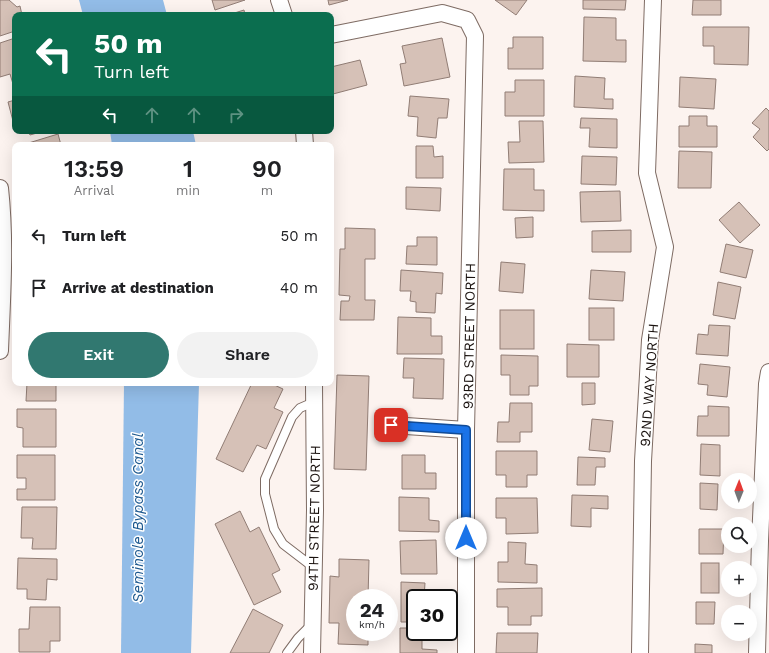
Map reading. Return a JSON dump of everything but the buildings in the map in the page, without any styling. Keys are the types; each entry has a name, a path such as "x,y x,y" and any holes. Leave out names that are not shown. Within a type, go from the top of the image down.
{"street":[{"path":"279,0 283,12"},
{"name":"92ND WAY NORTH","path":"640,653 643,461 650,340 665,247 647,173 652,0"},
{"name":"93RD STREET NORTH","path":"334,35 442,13 467,20 475,36 466,430 466,653"},
{"path":"0,188 4,218 4,253 0,351"},
{"path":"757,653 765,541 767,384 769,372"},
{"name":"94TH STREET NORTH","path":"312,653 315,510 314,386"},
{"path":"391,425 466,430"}],"lane":[{"path":"313,568 283,544 274,529 265,494 265,479 292,417 300,408 314,402"},
{"path":"287,653 298,638 312,624"}],"water":[{"path":"79,0 163,0 166,12 82,12"},
{"path":"110,134 194,134 195,142 112,142"},
{"name":"Seminole Bypass Canal","path":"124,386 199,386 191,653 121,653"}],"route":[{"path":"391,425 466,430 466,538"}]}
